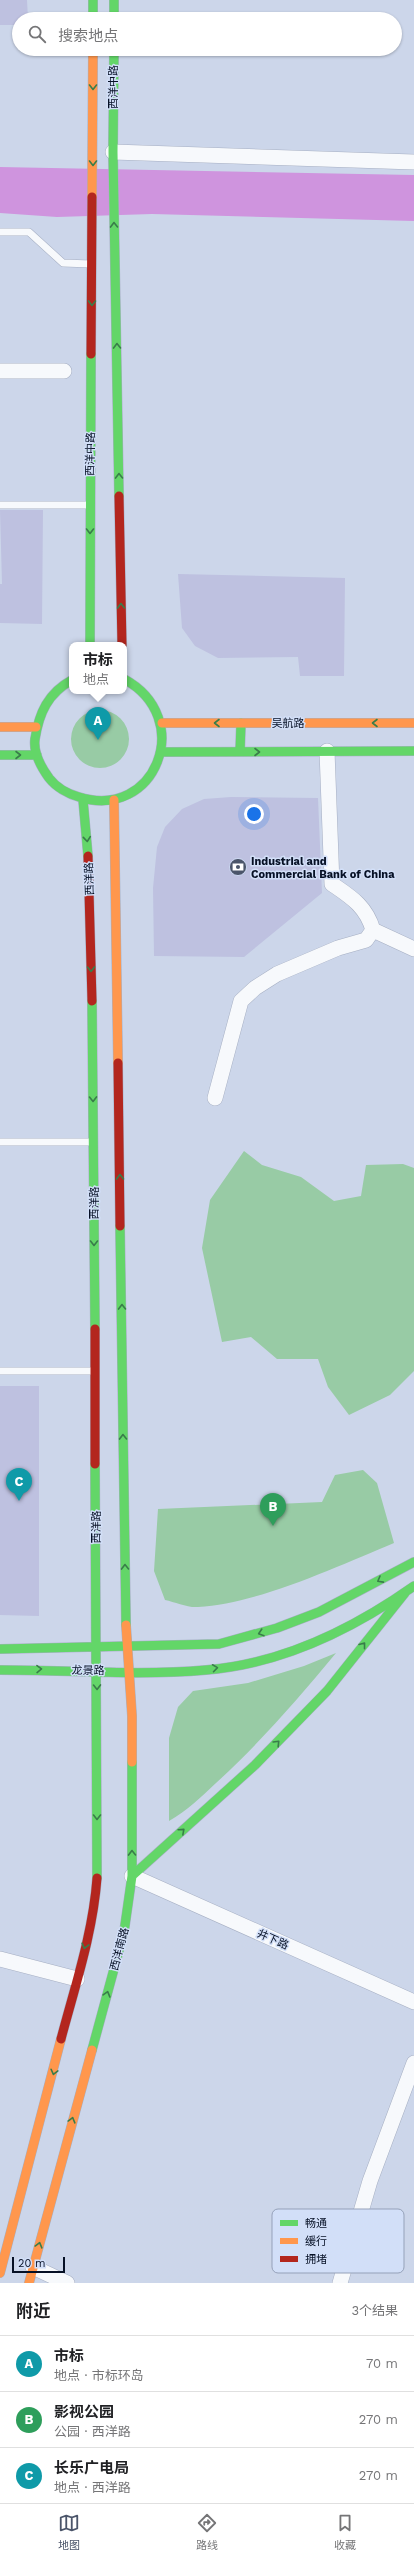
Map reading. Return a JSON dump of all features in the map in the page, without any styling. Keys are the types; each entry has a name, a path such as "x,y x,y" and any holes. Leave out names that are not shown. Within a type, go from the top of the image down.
{"main road":[{"path":"93,0 93,12"},
{"path":"114,0 114,12"},
{"name":"西洋中路","path":"90,642 93,561 90,505 93,264 93,56"},
{"name":"西洋中路","path":"114,56 113,152 117,560 122,642"},
{"path":"69,682 54,692 42,708 36,727 37,755 43,771 54,784 68,794 83,800 98,802 114,800 131,794 145,783 156,768 162,752 162,723 155,706 144,693 127,681"},
{"name":"吴航路","path":"162,723 414,723"},
{"path":"240,752 241,723"},
{"path":"0,727 36,727"},
{"path":"162,752 414,751"},
{"path":"0,755 37,755"},
{"name":"西洋路","path":"83,800 96,878 94,1142 97,1647"},
{"path":"96,878 115,878 114,800"},
{"name":"西洋南路","path":"29,2283 124,1932 132,1876 132,1716 127,1670 125,1606 115,878"},
{"path":"0,1649 219,1644 254,1636 334,1606 414,1562"},
{"path":"132,1876 256,1765 322,1697 405,1593 414,1586"},
{"name":"龙景路","path":"0,1670 127,1670 176,1672 218,1668 304,1646 348,1628 405,1593"},
{"path":"0,2273 3,2254 77,1979 95,1904 97,1878 97,1647"}],"street":[{"path":"113,152 414,162"},
{"path":"0,370 64,371"},
{"path":"327,751 332,884 351,897 368,915 373,930 414,949"},
{"path":"215,1098 241,1001 255,988 277,974 338,948 366,940 373,930"},
{"name":"井下路","path":"132,1876 414,2002"},
{"path":"0,1959 77,1979"},
{"path":"362,2209 370,2181 414,2063"},
{"path":"33,2267 67,2283"},
{"path":"340,2283 343,2273"}],"lane":[{"path":"0,232 29,232 63,263 93,264"},
{"path":"0,505 90,505"},
{"path":"0,1142 94,1142"},
{"path":"0,1371 95,1371"}],"green space":[{"path":"94,710 106,710 121,718 129,733 129,745 121,760 106,768 94,768 79,760 71,745 71,733 79,718"},
{"path":"244,1151 262,1165 301,1177 334,1201 361,1196 366,1165 403,1164 414,1168 414,1371 390,1395 349,1415 328,1387 318,1359 277,1359 251,1337 222,1342 202,1248 210,1200"},
{"path":"363,1470 377,1483 394,1543 323,1573 246,1599 198,1607 186,1606 165,1600 154,1571 158,1509 322,1502 335,1475"},
{"path":"336,1653 293,1704 248,1752 194,1804 169,1821 169,1738 178,1707 193,1691 248,1683 304,1666"}],"shaded area":[{"path":"0,167 414,175 414,221 152,214 57,217 0,213"}],"building":[{"path":"0,0 27,0 28,12 12,12 12,25 0,25"},
{"path":"0,510 43,510 42,624 0,623 0,584 2,584"},
{"path":"178,574 345,578 344,676 300,676 298,657 218,658 195,646 182,628"},
{"name":"Industrial and Commercial Bank of China","path":"231,797 318,798 322,893 244,957 154,956 153,888 157,847 165,827 182,809 204,799"},
{"path":"0,1386 39,1386 39,1616 0,1615"}],"traffic: fast":[{"path":"93,0 93,12"},
{"path":"114,0 114,12"},
{"path":"114,56 113,152 119,496"},
{"path":"90,642 91,354"},
{"path":"69,682 57,691 42,712 35,739 36,755 49,778 62,790 79,797 106,800 129,794 146,780 157,762 162,740 158,717 146,696 127,681"},
{"path":"240,752 241,723"},
{"path":"162,752 414,751"},
{"path":"0,755 37,755"},
{"path":"83,800 88,856"},
{"path":"92,1001 95,1329"},
{"path":"120,1226 126,1625"},
{"path":"95,1464 97,1878"},
{"path":"0,1649 219,1644 277,1628 319,1612 414,1562"},
{"path":"0,1670 155,1673 206,1670 234,1666 262,1660 316,1642 391,1602 414,1586"},
{"path":"132,1876 255,1765 327,1691 405,1593"},
{"path":"92,2050 124,1932 132,1876 132,1762"}],"traffic: slow":[{"path":"92,197 93,56"},
{"path":"162,723 414,723"},
{"path":"0,727 36,727"},
{"path":"114,800 118,1063"},
{"path":"126,1625 132,1716 132,1762"},
{"path":"0,2273 61,2039"},
{"path":"29,2283 92,2050"}],"traffic: jam":[{"path":"91,354 92,197"},
{"path":"119,496 122,642"},
{"path":"88,856 92,1001"},
{"path":"118,1063 120,1226"},
{"path":"95,1329 95,1464"},
{"path":"61,2039 88,1939 97,1878"}],"place":[{"name":"市标","path":"98,740"},
{"name":"Industrial and Commercial Bank of China","path":"238,867"},
{"name":"长乐广电局","path":"19,1501"},
{"name":"影视公园","path":"273,1526"}]}
